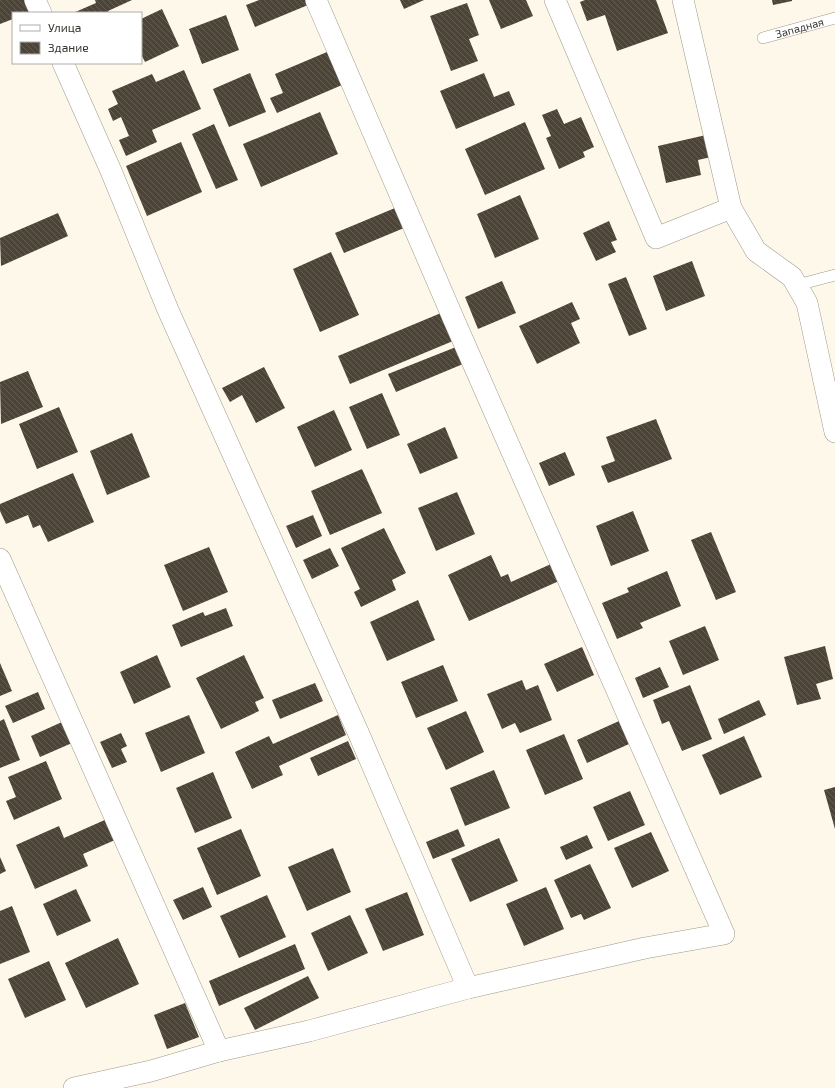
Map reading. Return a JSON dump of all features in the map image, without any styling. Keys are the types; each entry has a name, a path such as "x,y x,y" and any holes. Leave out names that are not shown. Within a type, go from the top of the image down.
{"street":[{"path":"35,0 41,12"},
{"path":"74,1088 151,1071 219,1051 309,1031 468,988 645,948 724,934 454,320 316,0"},
{"path":"555,0 656,238 731,208"},
{"path":"683,0 731,208 756,250 792,277 808,303 835,432"},
{"path":"63,64 111,171 171,318 358,732 468,988"},
{"path":"0,559 219,1051"}],"lane":[{"name":"Западная","path":"763,38 835,18"},
{"path":"797,285 835,275"}],"building":[{"path":"0,0 25,0 30,12 12,12 12,19 0,24"},
{"path":"95,0 132,0 108,12 75,12 96,3"},
{"path":"259,0 306,0 308,5 255,27 246,5"},
{"path":"400,0 424,0 404,9"},
{"path":"489,0 526,0 533,16 501,29"},
{"path":"585,0 656,0 668,33 617,51 605,15 587,21 580,2"},
{"path":"772,0 792,0 792,1 773,5"},
{"path":"467,3 479,35 469,39 478,61 451,71 430,16"},
{"path":"162,9 179,46 145,62 142,56 142,19"},
{"path":"226,15 239,50 202,64 189,29"},
{"path":"327,52 342,85 277,113 270,98 283,93 275,74"},
{"path":"184,70 201,109 152,130 157,142 126,156 119,140 129,136 121,117 113,121 108,109 118,104 112,91 152,74 156,82"},
{"path":"250,73 266,112 229,127 213,89"},
{"path":"484,73 494,97 509,91 515,105 456,129 440,91"},
{"path":"557,109 564,124 581,117 594,147 583,152 585,157 559,169 546,138 551,136 542,115"},
{"path":"320,112 338,154 261,187 243,144"},
{"path":"525,122 545,169 485,195 465,149"},
{"path":"214,124 238,180 216,189 192,134"},
{"path":"706,135 711,157 698,160 701,175 666,183 658,146"},
{"path":"181,142 202,192 147,216 126,166"},
{"path":"520,195 539,239 495,258 477,214"},
{"path":"395,208 404,228 344,253 335,233"},
{"path":"58,213 68,236 1,266 0,238"},
{"path":"609,221 617,240 611,242 616,252 596,261 583,233"},
{"path":"331,252 359,315 320,332 293,269"},
{"path":"692,261 705,296 666,311 653,276"},
{"path":"626,277 647,329 629,336 608,284"},
{"path":"502,281 516,313 478,329 465,297"},
{"path":"572,302 580,319 571,323 580,343 537,364 519,326"},
{"path":"441,313 453,341 350,384 338,356"},
{"path":"456,347 463,364 396,392 388,374"},
{"path":"264,367 285,408 256,423 242,395 230,402 222,388"},
{"path":"28,371 43,407 1,424 0,382"},
{"path":"382,393 400,435 367,449 349,407"},
{"path":"59,407 78,452 37,469 19,424"},
{"path":"334,410 352,450 315,467 297,427"},
{"path":"656,419 672,459 608,483 601,466 615,461 606,437"},
{"path":"445,427 458,458 420,474 407,444"},
{"path":"132,433 150,477 107,495 90,451"},
{"path":"565,452 575,475 549,486 539,463"},
{"path":"362,469 382,513 330,535 311,491"},
{"path":"73,473 94,522 48,542 40,525 33,528 28,515 6,524 0,511 0,504"},
{"path":"457,492 475,534 436,551 418,508"},
{"path":"633,511 649,551 611,566 596,526"},
{"path":"313,515 322,536 296,548 286,526"},
{"path":"384,528 406,573 392,580 396,590 361,607 354,592 360,589 341,548"},
{"path":"711,532 736,592 716,600 691,540"},
{"path":"209,547 228,592 183,611 164,565"},
{"path":"330,548 339,566 312,579 303,560"},
{"path":"491,555 501,577 508,574 511,582 551,564 559,581 469,621 448,575"},
{"path":"667,571 681,606 640,623 643,628 617,639 602,603 629,592 627,588"},
{"path":"418,600 435,640 387,661 370,622"},
{"path":"226,608 233,626 181,647 172,625 203,612 205,616"},
{"path":"705,626 719,660 683,675 669,641"},
{"path":"825,646 833,679 816,684 821,699 797,705 784,657"},
{"path":"582,647 594,675 557,692 544,664"},
{"path":"157,655 171,687 134,704 120,672"},
{"path":"244,655 264,698 255,702 259,711 221,729 196,678"},
{"path":"0,663 12,691 0,696"},
{"path":"443,665 458,701 416,718 401,682"},
{"path":"660,667 669,687 643,698 635,678"},
{"path":"522,680 526,690 538,685 552,720 520,733 515,723 502,729 487,694"},
{"path":"315,683 323,701 280,719 272,700"},
{"path":"690,685 712,739 682,751 669,721 662,724 653,700"},
{"path":"38,692 45,709 13,723 5,706"},
{"path":"759,700 766,715 724,734 718,719"},
{"path":"466,711 484,752 446,770 427,728"},
{"path":"189,715 205,753 161,772 145,733"},
{"path":"338,715 346,735 279,766 283,775 252,789 235,752 269,736 273,744"},
{"path":"4,719 20,760 0,768 0,721"},
{"path":"619,721 629,744 587,763 577,740"},
{"path":"62,722 72,743 40,757 31,736"},
{"path":"121,733 127,746 121,749 127,762 112,768 100,742"},
{"path":"564,734 583,779 545,795 526,750"},
{"path":"744,736 762,777 720,795 702,755"},
{"path":"348,741 356,759 318,776 310,758"},
{"path":"46,761 62,799 14,820 6,801 16,797 8,777"},
{"path":"494,770 510,808 465,826 450,788"},
{"path":"213,772 232,818 195,833 176,788"},
{"path":"835,787 835,829 824,790"},
{"path":"630,791 645,825 608,841 593,807"},
{"path":"107,819 115,840 83,854 88,866 35,889 16,845 59,826 64,838"},
{"path":"241,829 261,876 217,895 197,848"},
{"path":"458,829 465,846 433,859 426,842"},
{"path":"651,832 669,871 632,888 614,848"},
{"path":"587,835 593,848 566,860 560,847"},
{"path":"499,838 518,881 470,902 451,859"},
{"path":"333,848 351,892 307,911 288,867"},
{"path":"0,857 6,871 0,874"},
{"path":"590,864 611,908 584,920 581,914 571,918 554,880"},
{"path":"203,887 212,907 183,920 173,900"},
{"path":"546,887 564,929 524,946 506,904"},
{"path":"76,889 91,921 57,936 43,904"},
{"path":"407,892 424,935 383,951 365,909"},
{"path":"267,895 286,937 239,958 220,916"},
{"path":"12,906 30,952 0,964 0,911"},
{"path":"350,915 368,953 328,971 311,933"},
{"path":"118,938 139,984 86,1008 65,963"},
{"path":"295,944 305,969 219,1006 209,981"},
{"path":"49,961 66,1000 25,1018 8,979"},
{"path":"308,976 319,998 255,1030 244,1008"},
{"path":"185,1003 199,1037 167,1049 154,1015"}]}
